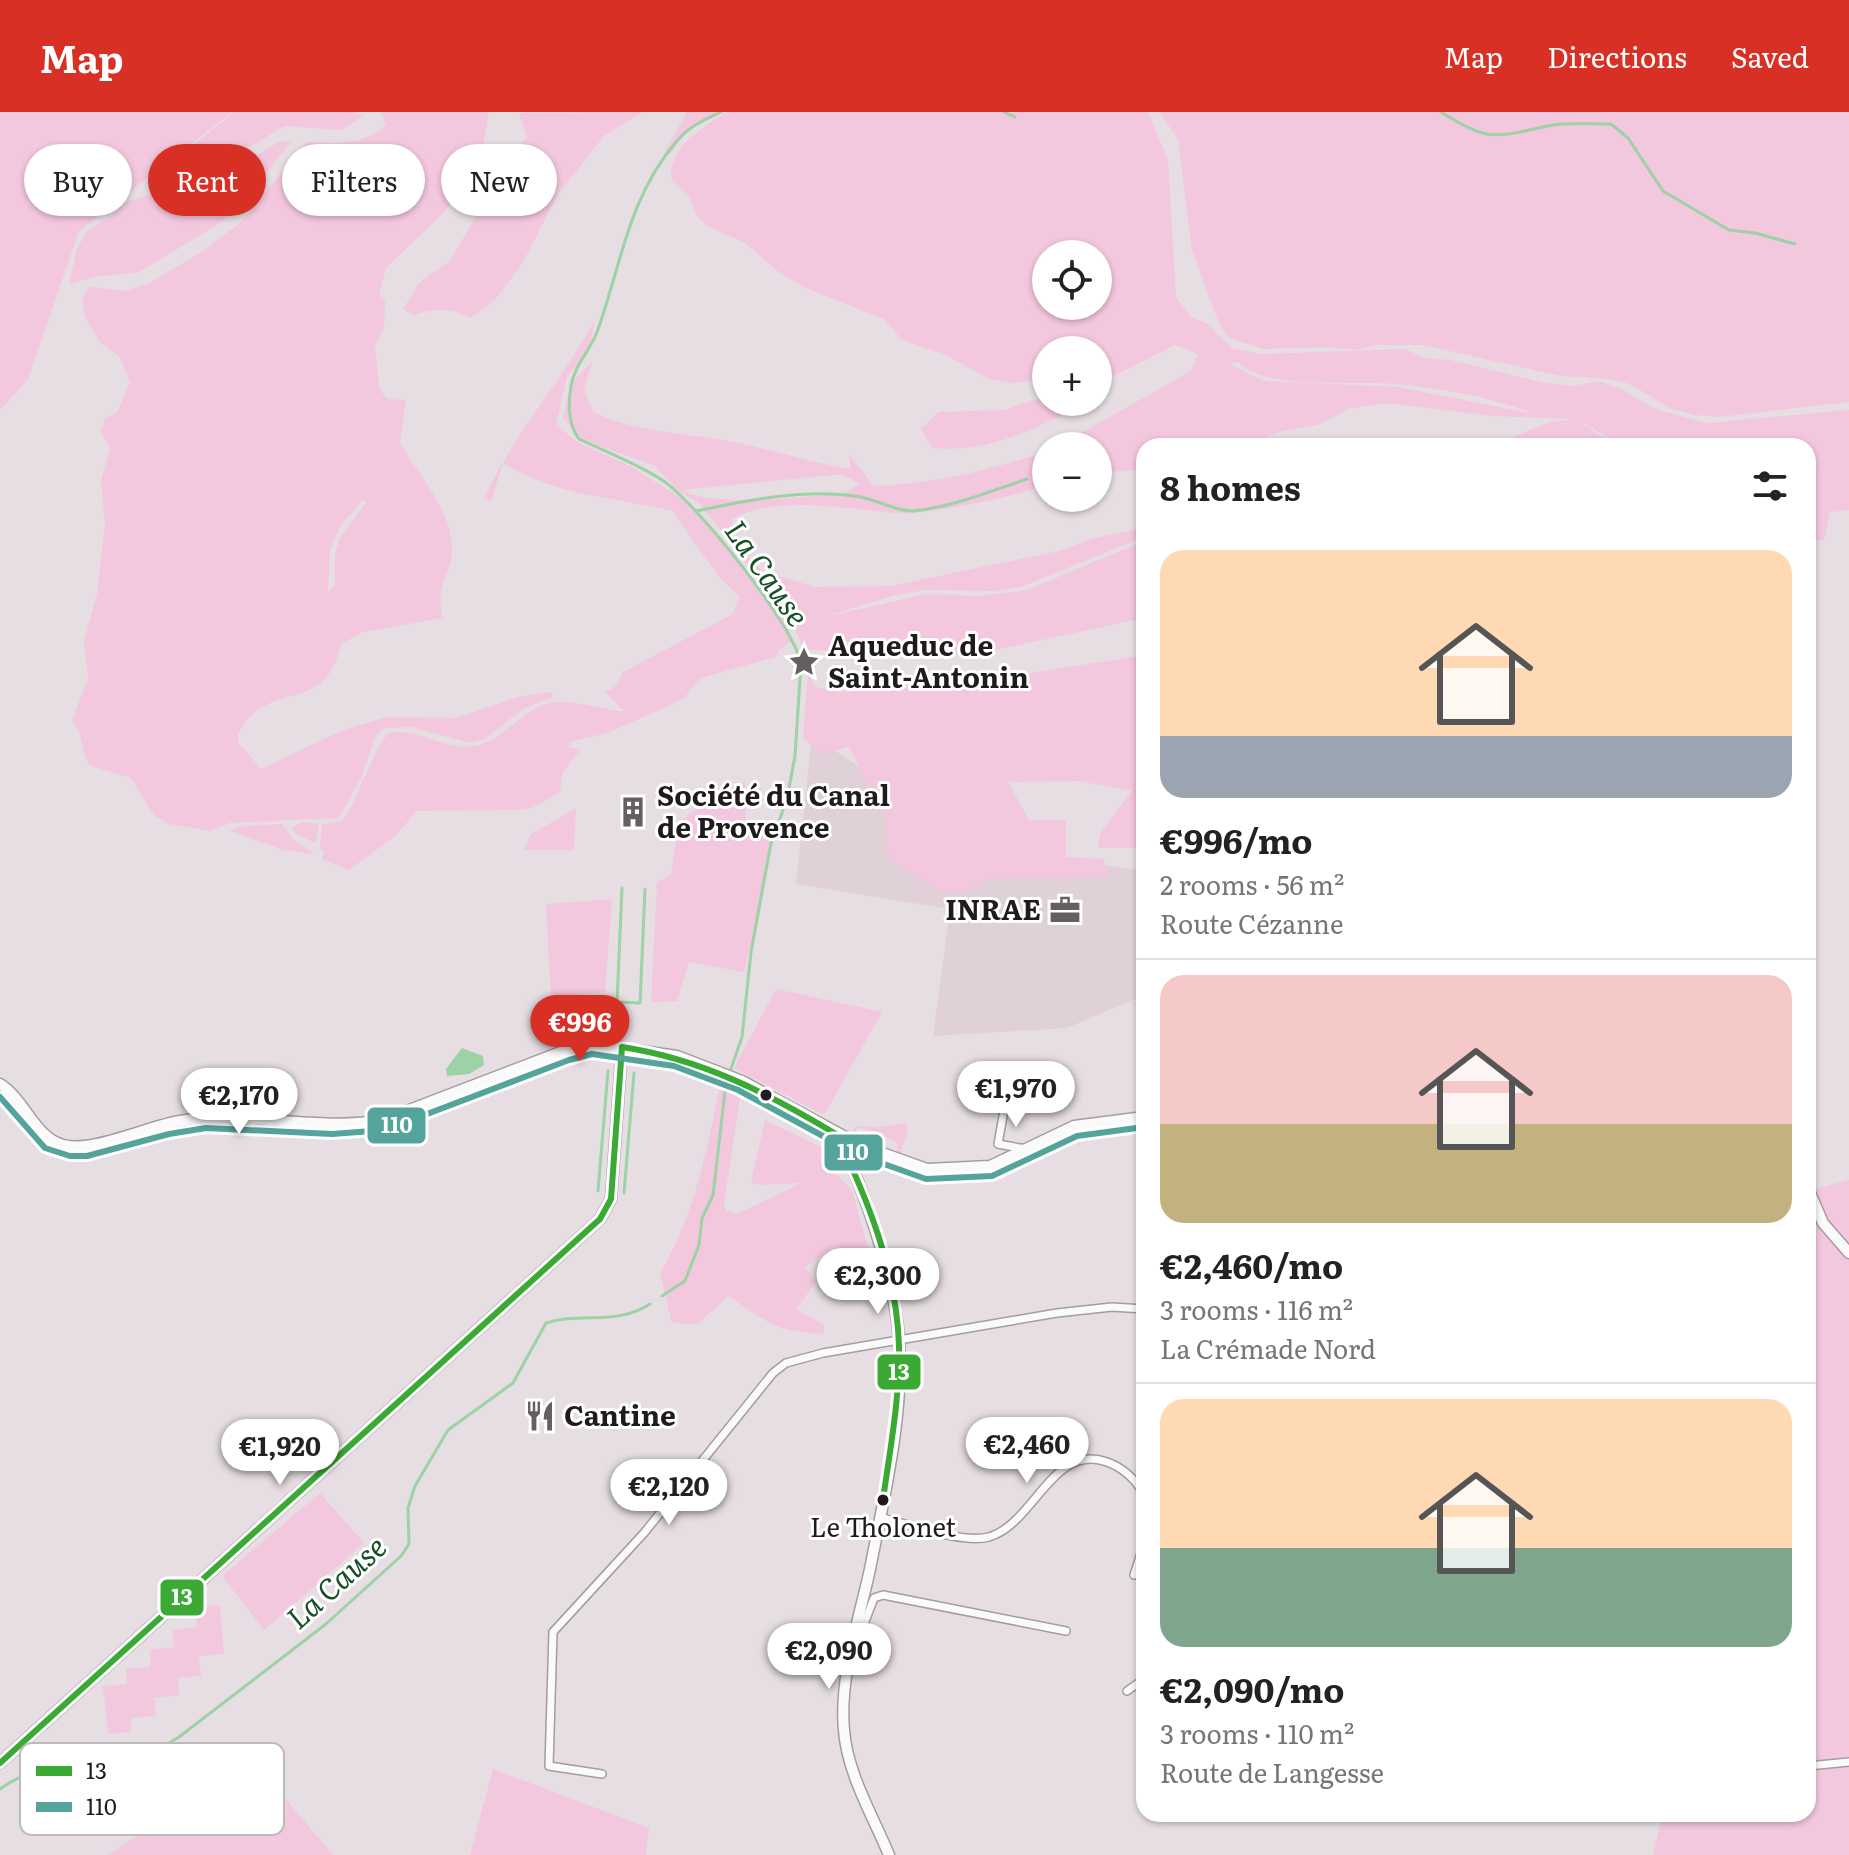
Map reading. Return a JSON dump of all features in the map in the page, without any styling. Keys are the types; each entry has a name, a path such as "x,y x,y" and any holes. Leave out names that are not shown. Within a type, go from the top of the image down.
{"street":[{"path":"0,1084 17,1097 51,1140 64,1146 78,1146 168,1123 202,1119 373,1122 411,1111 575,1047 622,1047 666,1052 727,1073 836,1134 904,1163 927,1169 990,1166 1082,1123 1136,1118"},
{"path":"22,1743 600,1219 611,1199 622,1047"},
{"path":"1005,1105 998,1144 1028,1150"},
{"path":"836,1134 851,1163 882,1258 899,1341 898,1387 883,1500 844,1705 845,1740 889,1855"},
{"path":"1816,1207 1823,1223 1849,1253"},
{"path":"602,1774 549,1766 553,1632 644,1533 778,1368 823,1353 1083,1310 1136,1309"},
{"path":"879,1517 968,1538 991,1536 1015,1521 1063,1469 1087,1458 1103,1460 1123,1469 1136,1484"},
{"path":"1134,1575 1136,1569"},
{"path":"858,1624 864,1624 874,1598 883,1595 1066,1631"},
{"path":"1127,1691 1136,1685"},
{"path":"0,1763 20,1745"},
{"path":"1816,1765 1849,1762"}],"shaded area":[{"path":"0,112 232,112 191,144 148,144 148,177 132,190 132,144 24,144 24,216 98,216 79,231 28,379 0,410"},
{"path":"234,112 351,112 363,116 341,130 284,126 255,144 194,144"},
{"path":"381,112 489,112 484,144 441,144 441,215 386,268 379,295 385,300 384,328 375,345 379,388 387,399 406,400 400,443 440,505 450,532 450,565 440,597 443,618 363,632 341,644 333,667 323,681 310,690 265,705 251,716 238,733 238,742 261,769 343,730 387,717 455,718 521,696 553,692 552,697 523,709 484,739 470,743 412,727 385,728 376,735 361,778 339,818 229,823 210,831 169,824 154,815 131,778 89,765 72,721 88,678 84,642 97,594 105,524 101,481 110,448 101,432 105,419 117,412 130,383 120,357 100,342 85,317 82,300 88,287 126,291 147,284 200,253 246,216 266,216 266,192 282,172 282,216 425,216 425,144 305,144 360,140 386,124","holes":["362,500 367,502 340,537 335,554 335,585 328,591 330,549 340,527"]},
{"path":"642,112 604,136 557,196 557,144 521,144 527,137 519,113"},
{"path":"687,112 718,112 687,132 670,154 665,151"},
{"path":"727,112 1148,112 1168,160 1176,297 1191,317 1207,324 1232,348 1261,354 1405,349 1425,358 1450,360 1546,383 1573,386 1598,381 1619,388 1658,410 1707,423 1849,410 1849,510 1830,512 1824,541 1816,540 1816,438 1609,438 1578,420 1603,438 1510,438 1547,423 1573,419 1494,416 1384,403 1348,409 1320,424 1264,438 1136,438 1136,470 1112,472 1112,432 1083,432 1191,371 1198,354 1175,345 1112,377 1112,336 1032,336 1032,381 1010,383 987,378 950,357 901,339 885,320 808,289 781,274 744,242 706,226 696,214 688,195 671,178 676,156 690,139","holes":["1238,362 1270,378 1430,388 1483,398 1534,414 1399,387 1264,381 1229,364"]},
{"path":"1159,112 1849,112 1849,402 1719,417 1694,415 1672,409 1630,384 1610,379 1561,376 1423,345 1377,345 1357,350 1328,347 1265,349 1234,340 1227,336 1218,321 1192,250 1178,139"},
{"path":"280,141 291,142 282,144 282,153 266,173 266,150"},
{"path":"148,196 148,216 228,216 139,272 94,277 69,284 77,248 89,229 111,216 132,216 132,200"},
{"path":"476,216 547,216 522,264 495,300 470,318 442,310 413,315 403,309 419,283 450,261"},
{"path":"595,320 589,352 567,377 556,424 577,442 632,467 693,506 789,623 791,641 779,650 776,657 700,678 685,697 673,704 607,733 573,741 568,747 580,750 562,773 560,792 532,808 417,811 395,836 349,870 321,859 325,853 320,848 322,824 342,821 389,733 411,734 463,747 474,746 492,739 534,709 553,702 624,711 605,692 616,686 623,672 733,614 739,596 720,578 672,511 564,489 503,463 491,501 484,498 496,475 509,452"},
{"path":"592,362 584,390 593,412 630,425 724,440 851,469 849,455 874,486 961,475 1032,456 1032,489 948,508 909,513 812,505 769,507 732,519 735,546 764,572 816,587 891,586 1059,551 1094,538 1136,530 1136,540 1021,587 996,591 924,590 892,596 824,617 926,594 980,596 1027,590 1136,544 1136,620 1000,649 958,654 804,650 792,619 698,502 680,492 653,465 583,440 563,418 571,383","holes":["844,475 860,484 845,493 737,500 715,499 682,490"]},
{"path":"1032,401 1032,416 1059,416 1013,437 953,449 932,448 921,429 939,412 1004,410"},
{"path":"1136,656 1136,848 1098,848 1100,834 1132,791 1079,781 1008,782 1029,820 1066,820 1066,857 1103,859 1110,877 985,879 967,893 942,892 893,863 887,849 886,820 849,747 823,754 803,738 808,674 815,687 842,692 951,686"},
{"path":"812,735 977,847 1136,870 1136,998 1067,1028 933,1036 950,909 796,884"},
{"path":"745,783 746,830 775,834 744,972 689,962 677,1001 651,1002 657,882 671,875 678,823 725,787"},
{"path":"576,808 574,850 524,850 530,835"},
{"path":"302,822 319,824 316,843 297,835 292,828"},
{"path":"282,824 292,838 314,854 283,850 230,831 243,826"},
{"path":"612,899 605,992 551,997 546,904"},
{"path":"776,989 882,1012 824,1115 734,1068"},
{"path":"462,1048 483,1056 484,1065 469,1074 447,1076 446,1069"},
{"path":"722,1077 742,1085 724,1203 726,1211 737,1214 801,1183 759,1185 751,1182 765,1120 827,1150 832,1170 852,1190 879,1288 857,1301 841,1289 859,1263 835,1246 805,1267 816,1282 796,1309 824,1325 824,1334 795,1331 773,1324 729,1296 697,1324 672,1323 660,1273 692,1202"},
{"path":"906,1123 907,1133 899,1156 895,1155 896,1141 858,1127 853,1136 850,1134 857,1126 880,1127"},
{"path":"1849,1180 1849,1855 1653,1855 1661,1822 1816,1822 1816,1189"},
{"path":"320,1493 364,1543 264,1630 222,1576"},
{"path":"220,1605 224,1654 199,1656 201,1676 178,1678 179,1695 154,1698 156,1716 131,1718 131,1732 108,1734 103,1686 127,1684 126,1669 151,1667 150,1650 174,1647 173,1630 197,1627 195,1607"},
{"path":"493,1769 649,1828 646,1855 470,1855"},
{"path":"284,1797 333,1855 108,1855 137,1835 284,1835"}],"waterway":[{"name":"La Cause","path":"662,1296 685,1281 699,1245 702,1218 713,1195 726,1083 742,1037 751,952 771,843 787,799 795,756 801,664 781,622 719,537 662,480 579,439 571,421 569,399 573,379 597,332 636,209 647,186 681,137 697,124 721,112"},
{"path":"1004,112 1015,117"},
{"path":"1441,112 1471,129 1493,135 1563,124 1611,124 1628,138 1663,191 1729,230 1755,233 1795,244"},
{"path":"696,511 755,500 814,494 855,496 914,511 957,502 1027,479"},
{"path":"622,888 617,1002 640,1003 645,889"},
{"path":"598,1191 608,1071"},
{"path":"624,1193 634,1073"},
{"name":"La Cause","path":"168,1743 326,1624 401,1556 409,1544 408,1508 415,1486 448,1430 513,1383 546,1323 625,1315 650,1304"},
{"name":"La Cause","path":"0,1789 20,1778"}],"transit line":[{"name":"13","path":"622,1047 706,1069 759,1092 836,1134"},
{"name":"13","path":"22,1743 600,1219 611,1199 622,1047"},
{"name":"110","path":"0,1097 45,1148 70,1156 87,1156 169,1134 206,1128 332,1134 385,1130 592,1054 674,1066 738,1090 856,1154 926,1179 992,1176 1077,1136 1136,1128"},
{"name":"13","path":"836,1134 879,1237 897,1319 898,1385 883,1500"},
{"name":"13","path":"0,1763 20,1745"}],"place":[{"name":"Aqueduc de Saint-Antonin","path":"804,662"},
{"name":"Société du Canal de Provence","path":"633,812"},
{"name":"INRAE","path":"1065,910"},
{"name":"Cantine","path":"540,1416"},
{"name":"Le Tholonet","path":"883,1500"}]}
